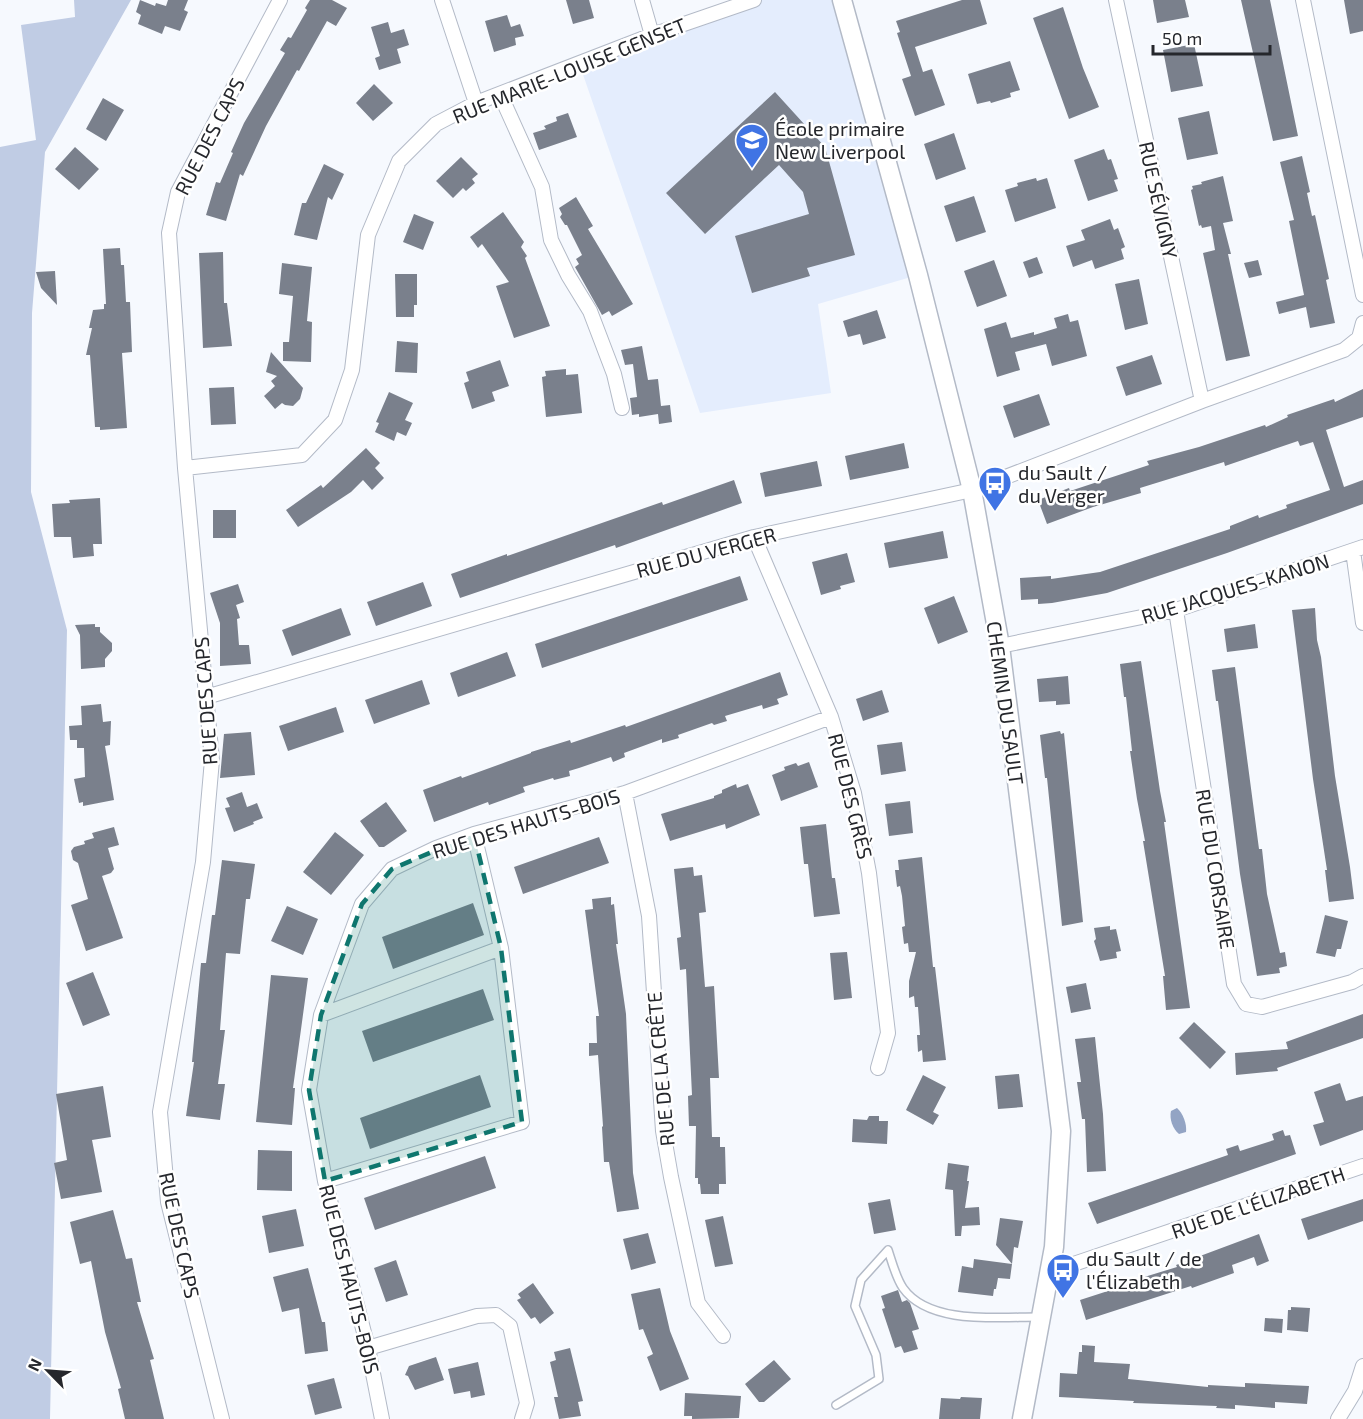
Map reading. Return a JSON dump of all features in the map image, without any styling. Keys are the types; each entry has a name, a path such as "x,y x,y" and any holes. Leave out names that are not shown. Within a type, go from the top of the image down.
{"street":[{"name":"RUE DES CAPS","path":"222,1419 168,1202 160,1112 203,862 212,760 185,468 169,233 178,192 280,0"},
{"path":"442,0 476,103"},
{"path":"642,0 652,35"},
{"name":"RUE MARIE-LOUISE GENSET","path":"185,468 302,454 335,420 352,370 368,235 399,160 436,124 476,103 652,35 754,0"},
{"name":"CHEMIN DU SAULT","path":"842,0 918,275 972,490 1000,646 1060,1131 1054,1247 1022,1419"},
{"name":"RUE SÉVIGNY","path":"1116,0 1202,401"},
{"path":"1303,0 1363,294"},
{"path":"500,94 542,187 551,240 568,274 591,311 614,374 622,408"},
{"name":"RUE DU VERGER","path":"206,697 754,537 972,490 1202,401 1344,350 1359,338 1363,323"},
{"name":"RUE DES GRÈS","path":"754,537 831,717 854,793 869,873 888,1033 878,1068"},
{"path":"1358,549 1363,623"},
{"name":"RUE JACQUES-KANON","path":"1000,646 1176,610 1358,549"},
{"name":"RUE DU CORSAIRE","path":"1176,610 1234,984 1246,1004 1262,1006 1352,982 1363,976"},
{"name":"RUE DES HAUTS-BOIS","path":"382,1419 368,1348 325,1180 309,1090 321,1015 362,904 392,869 435,848 474,834 625,793 831,717"},
{"name":"RUE DE LA CRÊTE","path":"625,793 649,916 663,1131 671,1177 698,1303 723,1336"},
{"path":"325,1180 522,1122 501,948 474,834"},
{"path":"321,1015 501,948"},
{"name":"RUE DE L'ÉLIZABETH","path":"1050,1272 1363,1166"},
{"path":"368,1348 477,1316 496,1316 510,1326 527,1403 522,1419"},
{"path":"1338,1419 1354,1391 1363,1366"}],"lane":[{"path":"836,1405 879,1379 876,1355 855,1306 861,1280 888,1250 903,1288 922,1306 963,1317 1041,1317"}],"highlighted area":[{"path":"474,834 501,948 522,1122 325,1181 309,1090 321,1015 362,904 392,869"}],"shaded area":[{"path":"74,0 131,0 45,152 32,313 31,492 67,630 50,1419 0,1419 0,147 36,140 21,25 75,17"},
{"name":"École primaire New Liverpool","path":"754,0 842,0 918,275 818,304 831,393 700,413 579,63"},
{"path":"1177,1108 1183,1116 1186,1129 1186,1132 1179,1134 1173,1127 1171,1117 1171,1111"}],"building":[{"path":"140,0 155,6 156,3 166,6 168,0 188,0 184,10 188,12 180,31 165,26 162,34 138,24 141,15 136,12"},
{"path":"310,0 332,0 347,8 336,26 327,21 299,71 297,70 266,126 243,176 240,174 226,221 206,215 216,182 220,183 244,123 285,53 280,50 288,37 291,38"},
{"path":"566,0 589,0 594,18 573,24"},
{"path":"962,0 980,0 987,24 915,47 923,72 932,69 945,105 915,116 902,79 911,76 897,33 900,32 896,21"},
{"path":"1153,0 1185,0 1189,17 1157,23"},
{"path":"1241,0 1270,0 1298,136 1273,141"},
{"path":"1344,0 1363,0 1363,31 1350,34"},
{"path":"1063,7 1083,68 1099,107 1069,119 1033,18"},
{"path":"507,15 511,27 520,24 524,36 515,38 516,45 494,52 485,21"},
{"path":"388,22 391,33 404,29 409,45 397,49 401,63 379,70 375,58 380,56 371,27"},
{"path":"1194,44 1203,86 1171,92 1163,50"},
{"path":"1010,61 1020,90 1010,93 1011,97 991,103 990,101 977,104 968,74"},
{"path":"374,84 393,103 373,121 356,103"},
{"path":"775,92 825,147 855,255 807,268 810,276 752,293 735,236 809,214 803,192 779,165 705,234 666,193"},
{"path":"103,98 124,110 106,141 86,129"},
{"path":"1209,111 1218,154 1187,160 1178,118"},
{"path":"568,113 577,137 539,150 533,133 546,129 544,126 557,121 556,117"},
{"path":"954,133 966,169 936,180 924,144"},
{"path":"75,147 99,169 79,190 55,169"},
{"path":"1104,149 1108,160 1111,159 1118,179 1114,180 1118,191 1088,201 1074,160"},
{"path":"1302,156 1310,192 1307,193 1312,216 1315,215 1329,279 1326,280 1335,323 1310,328 1306,307 1279,314 1276,302 1304,295 1289,221 1294,220 1280,162"},
{"path":"461,157 478,174 472,179 475,183 466,191 463,188 453,198 436,181"},
{"path":"324,164 344,174 332,200 328,197 317,240 294,235 302,203 306,203"},
{"path":"1223,176 1233,221 1223,223 1250,356 1226,361 1203,253 1215,250 1211,226 1202,228 1201,225 1199,226 1191,190 1192,186 1202,184 1201,182"},
{"path":"1036,178 1037,181 1047,178 1056,208 1015,222 1005,190 1018,186 1017,183"},
{"path":"974,196 986,232 956,242 944,206"},
{"path":"576,197 593,226 588,229 633,304 612,316 609,311 602,315 575,267 579,264 576,259 582,255 567,225 560,217 562,214 559,208"},
{"path":"503,212 524,242 521,247 527,256 525,258 550,326 514,338 496,286 509,282 482,244 478,248 470,237"},
{"path":"414,214 434,222 423,250 403,242"},
{"path":"1110,219 1114,230 1118,228 1125,247 1121,249 1124,259 1095,269 1092,260 1073,267 1066,246 1085,240 1081,230"},
{"path":"120,248 121,265 124,265 126,302 130,302 132,352 122,353 127,428 100,430 100,427 95,427 90,355 86,355 93,310 104,309 104,304 106,304 103,249"},
{"path":"223,252 224,303 227,303 232,346 203,348 199,253"},
{"path":"1037,257 1043,273 1029,278 1023,262"},
{"path":"994,260 1007,296 977,307 964,271"},
{"path":"1258,260 1262,275 1249,278 1244,263"},
{"path":"282,263 312,267 307,321 312,322 311,362 283,361 283,342 289,342 293,296 279,294"},
{"path":"55,271 57,305 41,288 36,272"},
{"path":"395,274 417,274 417,305 414,305 414,317 396,317"},
{"path":"1139,279 1148,324 1125,330 1115,284"},
{"path":"877,310 886,338 863,345 860,334 848,337 843,321"},
{"path":"1068,314 1070,322 1078,320 1087,356 1052,366 1046,344 1015,352 1020,370 997,377 984,329 1006,322 1011,338 1034,332 1034,335 1057,328 1054,318"},
{"path":"397,341 418,343 417,373 395,372"},
{"path":"642,346 648,380 658,379 661,406 670,405 672,422 659,424 658,414 639,417 639,414 632,415 630,398 637,397 633,364 625,365 621,350"},
{"path":"271,352 303,388 300,399 293,406 282,403 275,409 264,396 275,386 271,381 277,376 266,372"},
{"path":"1152,355 1162,384 1126,396 1116,367"},
{"path":"500,360 509,386 492,392 495,401 472,409 464,383 469,381 466,372"},
{"path":"566,369 566,375 578,374 582,413 546,417 542,377 546,376 545,371"},
{"path":"234,387 236,424 211,425 209,388"},
{"path":"1363,389 1363,417 1326,430 1344,487 1363,480 1363,504 1107,593 1052,603 1038,604 1038,599 1021,600 1020,578 1051,576 1051,579 1100,572 1230,529 1230,526 1258,515 1259,518 1287,508 1286,505 1330,490 1313,442 1300,446 1298,441 1225,466 1224,462 1140,488 1141,493 1047,524 1038,500 1069,488 1070,491 1149,465 1147,461 1265,425 1266,427 1288,417 1287,415 1334,399 1335,402"},
{"path":"389,392 413,403 405,420 412,423 406,436 397,432 394,441 375,432 379,423 376,422"},
{"path":"1039,394 1050,425 1014,438 1003,406"},
{"path":"904,443 909,468 850,480 845,456"},
{"path":"366,448 380,463 375,468 384,478 372,490 363,480 351,492 298,527 286,510 321,485 323,488"},
{"path":"817,461 822,486 765,497 760,473"},
{"path":"734,480 742,503 616,548 615,545 460,598 451,574 662,502 663,505"},
{"path":"100,498 102,544 93,544 94,556 73,558 71,537 54,537 52,504 70,503 69,500"},
{"path":"213,510 236,510 236,538 213,538"},
{"path":"943,531 948,558 889,568 884,543"},
{"path":"847,553 855,582 821,595 812,562"},
{"path":"740,576 748,600 542,668 535,644"},
{"path":"423,582 432,606 376,626 367,602"},
{"path":"238,584 244,602 236,605 240,618 237,619 239,645 249,645 251,664 220,666 220,623 210,593"},
{"path":"954,596 968,632 938,644 924,608"},
{"path":"341,608 351,635 292,656 282,630"},
{"path":"1315,608 1335,776 1354,899 1329,902 1325,870 1327,870 1292,610"},
{"path":"95,624 95,627 100,627 100,632 112,643 112,651 105,659 105,667 81,669 80,635 75,625"},
{"path":"1255,624 1258,648 1227,652 1224,629"},
{"path":"507,652 516,676 458,697 450,673"},
{"path":"1141,661 1166,822 1164,822 1190,1008 1166,1010 1163,976 1165,976 1130,751 1132,751 1126,697 1124,697 1120,664"},
{"path":"1235,667 1259,849 1262,849 1267,894 1280,953 1285,952 1287,966 1279,968 1280,973 1257,976 1240,874 1212,670"},
{"path":"780,672 788,695 777,699 779,704 763,709 762,705 725,716 727,721 714,725 712,723 662,743 662,739 624,753 625,757 613,762 611,757 569,771 570,776 554,780 553,778 523,787 525,792 489,805 488,802 434,822 423,790 531,752 570,740 571,743 625,725 626,727"},
{"path":"1068,676 1070,704 1056,705 1056,701 1039,702 1037,679"},
{"path":"422,680 430,704 374,724 365,700"},
{"path":"882,690 889,712 863,721 856,699"},
{"path":"101,704 103,722 111,721 110,745 105,746 114,800 83,806 83,802 79,803 74,779 85,777 84,748 77,748 77,740 70,740 69,726 82,725 81,706"},
{"path":"336,707 344,732 288,751 279,726"},
{"path":"1060,731 1061,734 1064,733 1083,922 1062,926 1047,778 1045,778 1040,735"},
{"path":"251,732 255,775 220,778 224,734"},
{"path":"902,742 906,771 881,775 877,745"},
{"path":"809,762 818,787 781,801 772,775 785,770 784,767"},
{"path":"736,784 737,788 748,784 760,815 726,829 725,824 670,841 661,814 714,798 722,793 722,790"},
{"path":"242,792 247,807 257,803 263,818 234,832 225,808 230,807 226,798"},
{"path":"910,801 913,833 889,836 885,804"},
{"path":"386,802 407,831 384,847 379,847 360,821"},
{"path":"826,824 832,878 835,878 840,914 814,917 808,864 804,864 800,827"},
{"path":"114,827 119,845 108,848 114,869 111,873 102,876 123,938 86,951 71,905 88,899 78,863 73,860 71,851 74,847 85,844 84,841 94,838 92,833"},
{"path":"335,832 364,855 331,895 303,872"},
{"path":"599,837 609,863 523,894 514,867"},
{"path":"922,857 933,967 935,967 946,1060 923,1062 922,1050 918,1052 917,1035 920,1035 918,1007 915,1007 914,996 909,998 909,981 916,952 909,952 908,943 904,944 902,896 900,886 897,887 895,870 899,870 898,860"},
{"path":"222,860 255,864 250,899 246,899 240,954 226,953 220,1030 225,1030 218,1084 225,1084 220,1120 186,1116 194,1062 192,1062 201,963 206,963"},
{"path":"693,867 694,876 702,875 706,912 699,913 705,987 714,986 719,1078 710,1078 712,1137 720,1137 720,1147 725,1147 726,1184 719,1184 719,1194 701,1194 698,1178 695,1178 696,1126 689,1126 688,1096 692,1095 686,969 680,970 677,938 681,937 674,869"},
{"path":"611,897 611,905 614,904 618,944 616,944 626,1014 633,1173 639,1209 617,1212 609,1162 604,1162 598,1055 589,1056 589,1043 597,1043 596,1016 599,1016 585,910 593,909 592,899"},
{"path":"473,903 484,935 393,969 382,937"},
{"path":"287,906 318,919 303,955 271,941"},
{"path":"1325,915 1348,921 1341,949 1337,949 1335,957 1316,953"},
{"path":"1110,926 1110,930 1116,929 1121,951 1116,952 1117,958 1100,961 1094,941 1096,939 1094,928"},
{"path":"847,952 852,998 834,1000 830,953"},
{"path":"93,972 110,1015 83,1026 66,983"},
{"path":"271,975 308,978 293,1088 295,1088 292,1125 256,1122"},
{"path":"1086,983 1091,1009 1071,1013 1066,987"},
{"path":"483,989 494,1020 373,1062 362,1031"},
{"path":"1363,1014 1363,1038 1277,1068 1278,1071 1236,1075 1235,1053 1288,1049 1286,1042"},
{"path":"1194,1022 1226,1052 1210,1069 1179,1038"},
{"path":"1095,1037 1106,1171 1087,1172 1085,1119 1082,1119 1077,1082 1081,1082 1075,1039"},
{"path":"1019,1074 1023,1107 998,1109 995,1076"},
{"path":"480,1075 491,1107 370,1149 360,1118"},
{"path":"923,1075 946,1087 933,1112 939,1115 933,1125 906,1110"},
{"path":"1340,1083 1346,1101 1363,1096 1363,1130 1320,1146 1313,1125 1324,1122 1314,1092"},
{"path":"103,1086 111,1137 92,1140 102,1192 61,1199 54,1163 67,1160 56,1094"},
{"path":"869,1116 879,1116 879,1121 888,1121 887,1144 852,1142 853,1119 867,1120"},
{"path":"1283,1130 1285,1136 1290,1135 1296,1154 1097,1224 1088,1203 1228,1155 1226,1149 1238,1145 1240,1151 1274,1140 1272,1134"},
{"path":"258,1150 292,1151 292,1191 257,1190"},
{"path":"485,1156 496,1188 375,1230 364,1198"},
{"path":"948,1163 969,1166 965,1208 979,1207 980,1225 962,1226 961,1236 955,1236 953,1190 945,1189"},
{"path":"890,1199 896,1230 874,1234 868,1203"},
{"path":"1363,1199 1363,1221 1308,1240 1301,1219"},
{"path":"296,1209 304,1246 269,1253 262,1216"},
{"path":"113,1210 126,1259 132,1258 141,1302 137,1302 154,1359 150,1360 164,1419 125,1419 118,1389 121,1388 105,1332 91,1261 80,1264 70,1222"},
{"path":"723,1216 733,1264 715,1267 705,1220"},
{"path":"1000,1218 1023,1221 1018,1248 1014,1247 1012,1264 996,1245"},
{"path":"648,1233 656,1263 631,1270 623,1239"},
{"path":"1259,1234 1269,1261 1257,1266 1254,1257 1232,1265 1234,1273 1086,1320 1080,1300 1142,1280 1141,1278 1177,1267 1176,1265"},
{"path":"974,1259 1012,1264 1010,1279 998,1278 993,1296 958,1292 962,1266 973,1268"},
{"path":"396,1260 408,1295 386,1302 374,1268"},
{"path":"308,1268 322,1322 325,1322 328,1351 305,1354 299,1308 282,1312 273,1277"},
{"path":"533,1283 554,1313 540,1324 535,1317 531,1319 517,1300 521,1298 518,1294"},
{"path":"660,1288 670,1331 689,1379 660,1391 647,1357 653,1354 643,1329 639,1330 631,1294"},
{"path":"898,1290 902,1302 907,1300 910,1303 919,1329 912,1331 918,1349 904,1353 901,1346 895,1348 882,1309 885,1308 881,1296"},
{"path":"1291,1307 1310,1308 1308,1332 1287,1330 1288,1310 1291,1310"},
{"path":"1265,1318 1283,1319 1282,1333 1264,1331"},
{"path":"1082,1345 1095,1346 1094,1362 1130,1364 1128,1379 1208,1387 1208,1385 1245,1387 1245,1383 1309,1386 1307,1404 1275,1402 1275,1408 1235,1405 1235,1409 1059,1397 1060,1373 1077,1374"},
{"path":"570,1348 583,1401 578,1402 581,1416 559,1419 554,1397 558,1397 550,1362 556,1360 554,1352"},
{"path":"436,1357 444,1380 415,1390 408,1376 405,1375 409,1366"},
{"path":"774,1360 791,1379 764,1402 759,1402 745,1384"},
{"path":"478,1362 485,1395 471,1398 470,1391 454,1394 448,1369"},
{"path":"334,1378 342,1408 315,1415 307,1385"},
{"path":"685,1393 741,1396 739,1418 692,1419 692,1416 684,1416"},
{"path":"961,1397 982,1398 980,1419 939,1419 941,1398 960,1399"}],"place":[{"name":"École primaire New Liverpool","path":"752,169"},
{"name":"du Sault / du Verger","path":"995,512"},
{"name":"du Sault / de l'Élizabeth","path":"1063,1299"}]}
